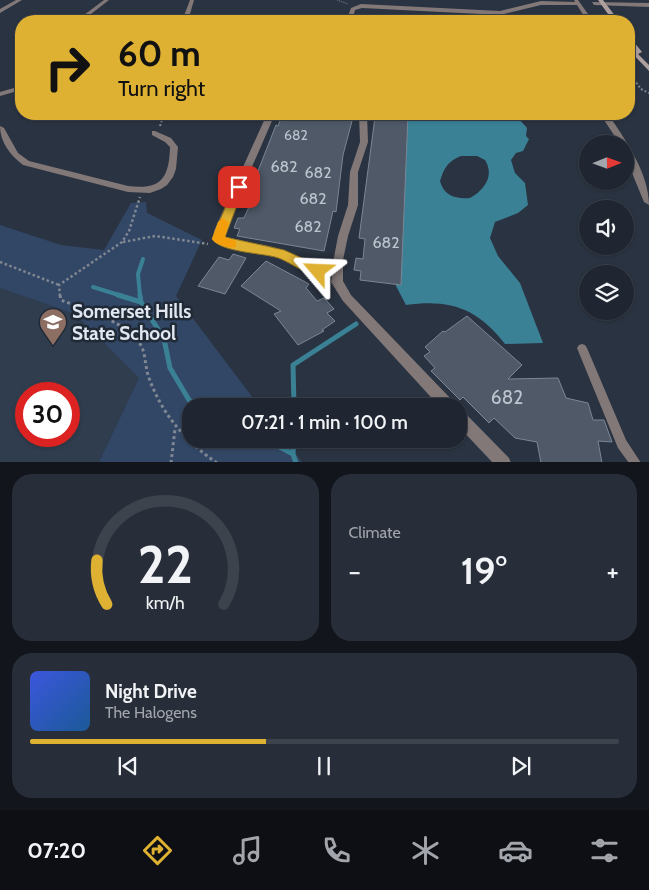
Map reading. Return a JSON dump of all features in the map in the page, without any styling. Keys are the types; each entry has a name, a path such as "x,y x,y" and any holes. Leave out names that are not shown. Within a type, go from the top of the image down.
{"main road":[{"path":"597,1 605,15"},
{"path":"597,1 610,15"},
{"path":"635,48 643,62"},
{"path":"635,53 649,69"}],"street":[{"path":"1,10 20,0"},
{"path":"87,15 107,0"},
{"path":"187,15 192,0"},
{"path":"597,1 649,5"},
{"path":"351,15 353,9 364,6 500,13 541,2 577,2 586,15"},
{"path":"0,94 15,90"},
{"path":"268,120 218,239 227,243 269,250 316,270 337,274"},
{"path":"363,120 364,142 354,172 353,205 343,236 337,282 342,293 440,398"},
{"path":"608,120 618,135"},
{"path":"0,128 15,155 26,162 118,187 142,191 160,186 169,179 172,172 174,147 168,140 155,133"},
{"path":"634,168 649,202"},
{"path":"467,425 504,462"}],"lane":[{"path":"582,348 622,444 636,462"}],"path":[{"path":"635,81 641,89 649,93"},
{"path":"155,133 163,120"},
{"path":"122,242 129,231 142,191"},
{"path":"59,285 122,242 142,236 198,242"},
{"path":"0,262 59,285"},
{"path":"59,285 61,300 107,321 132,336 143,347 148,377 175,428 199,452 217,462"},
{"path":"171,462 175,428"}],"shaded area":[{"path":"408,120 520,120 527,128 526,136 529,139 523,151 516,153 511,160 515,173 525,183 528,205 518,213 495,222 490,238 498,256 520,283 543,343 505,344 495,332 473,314 449,305 422,303 406,305 396,286","holes":["461,156 477,156 485,160 489,172 484,187 480,191 470,198 460,198 451,196 444,190 440,181 443,172 453,160"]},
{"path":"146,202 147,213 202,240 176,296 253,398 182,398 182,448 291,448 302,462 99,462 139,378 75,314 0,288 0,225 61,245 104,250 131,203"},
{"name":"Somerset Hills State School","path":"0,288 75,314 139,378 99,462 0,462"}],"building":[{"path":"280,120 352,121 343,155 336,212 333,211 324,251 237,236 240,229 234,228 238,218 244,218 252,200 247,199 276,125 278,126"},
{"path":"375,120 408,120 401,285 360,280 361,271 354,270 356,258 363,259 365,239 359,238"},
{"path":"233,254 246,258 225,294 198,286 219,257 229,260"},
{"path":"266,261 309,284 306,288 317,301 324,298 334,309 327,313 335,321 322,330 324,331 298,345 274,314 281,311 241,286"},
{"path":"467,316 522,365 508,379 558,378 566,398 588,403 593,420 604,420 612,442 598,441 602,462 541,462 537,442 515,438 494,418 489,423 467,401 467,398 458,398 431,371 435,368 424,356 430,352 425,347 443,331 445,332"}],"waterway":[{"path":"140,296 138,274 143,259"},
{"path":"93,287 122,296"},
{"path":"118,295 141,302"},
{"path":"140,295 141,302"},
{"path":"141,302 164,339 170,368 188,398"},
{"path":"294,398 293,365 356,324"},
{"path":"282,448 293,454"},
{"path":"293,448 293,454"},
{"path":"293,454 296,462"}],"slow traffic":[{"path":"223,222 218,239 232,244"}],"place":[{"name":"Somerset Hills State School","path":"53,346"}],"route":[{"path":"239,187 219,232 218,239 227,243 279,253 318,271"}]}
